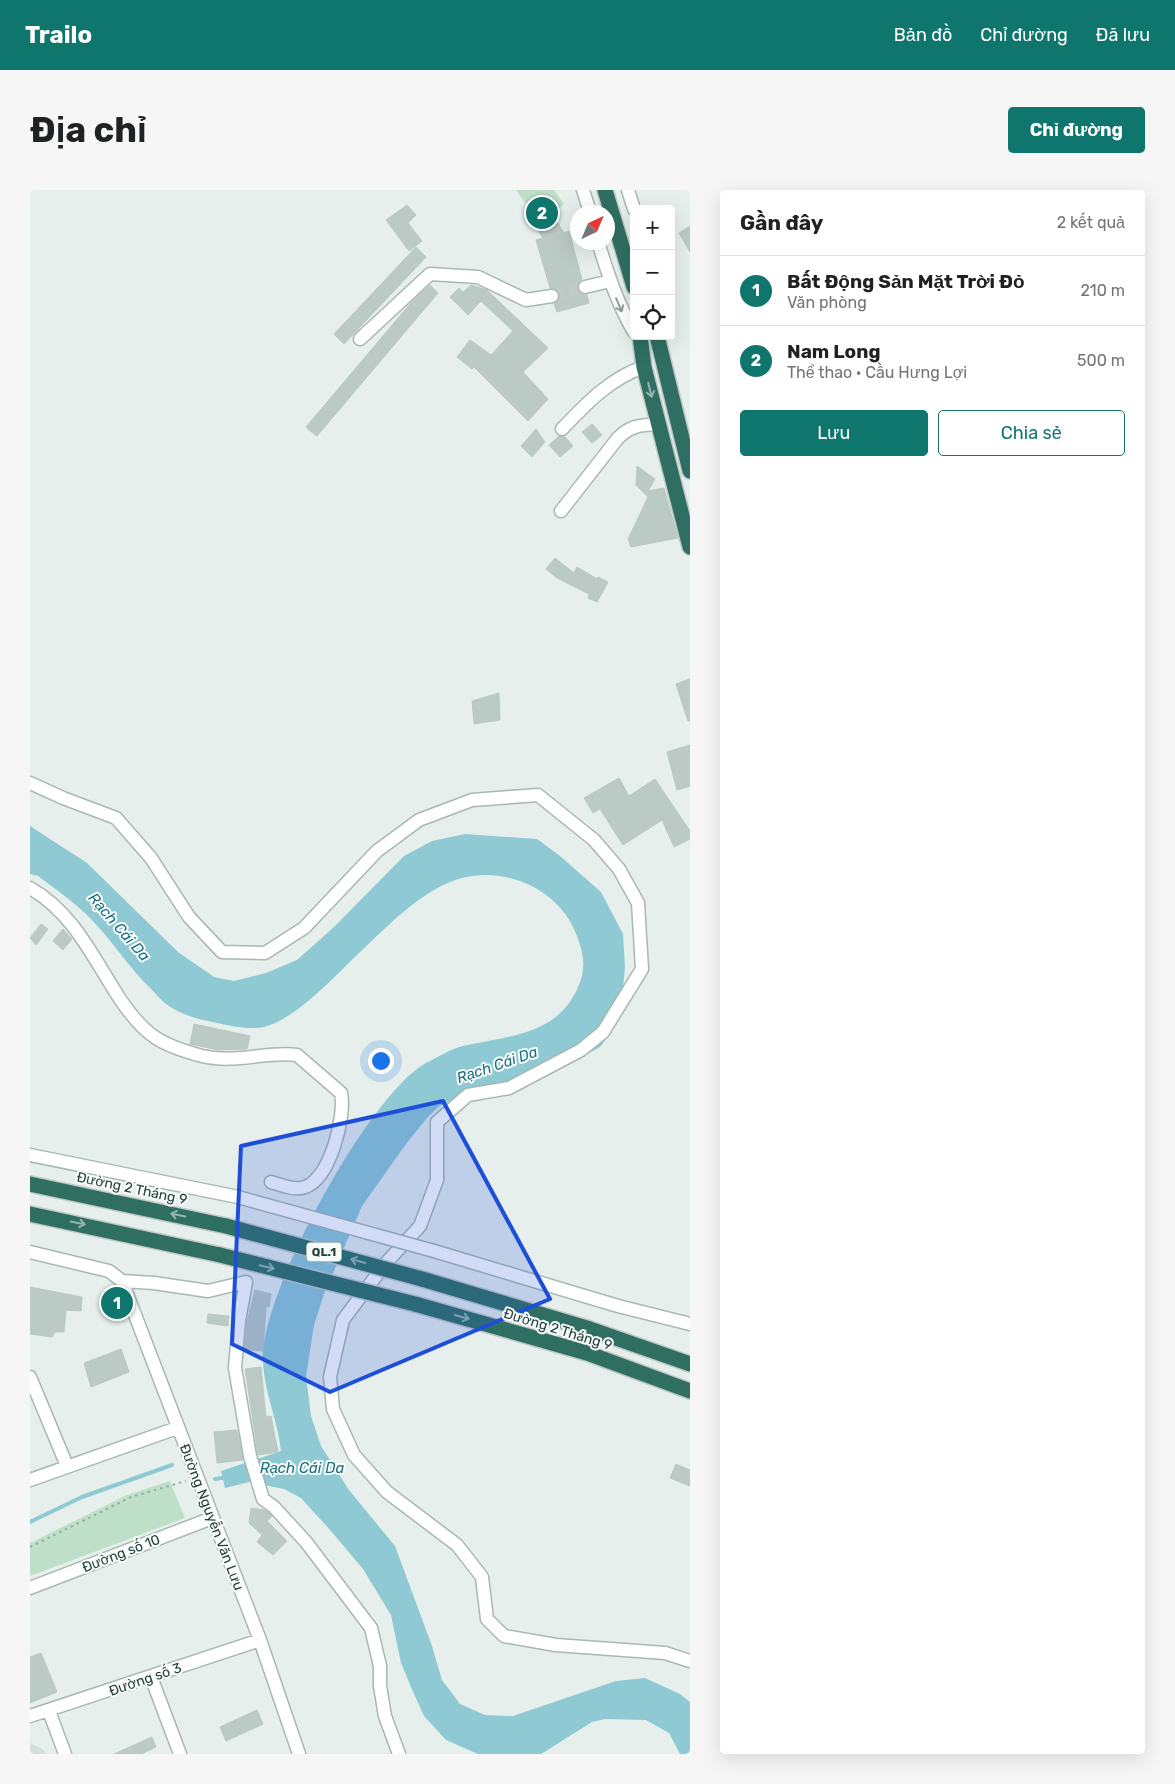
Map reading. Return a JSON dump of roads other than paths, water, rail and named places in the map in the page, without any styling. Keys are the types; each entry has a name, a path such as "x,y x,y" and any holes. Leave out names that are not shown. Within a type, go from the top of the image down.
{"highway":[{"path":"605,190 630,275"},
{"path":"638,340 688,530 690,547"},
{"path":"658,340 690,471"},
{"name":"Đường 2 Tháng 9","path":"30,1184 226,1226 422,1278 590,1328 690,1364"},
{"name":"Đường 2 Tháng 9","path":"30,1214 220,1255 415,1304 587,1353 690,1391"},
{"path":"590,1328 690,1359"},
{"path":"587,1353 690,1403"}],"street":[{"path":"583,190 588,205"},
{"path":"628,190 633,205"},
{"path":"600,250 610,282 630,325"},
{"path":"360,339 430,274 478,277 526,300 552,296"},
{"path":"584,287 610,282"},
{"path":"562,429 598,393 631,371 644,366"},
{"path":"561,511 618,438 628,429 634,425 659,424"},
{"path":"30,783 116,818 151,858 189,917 222,952 265,953 304,928 377,851 419,820 472,800 538,795 594,840 619,869 638,902 642,968 603,1032 581,1050 510,1088 468,1095 436,1122 437,1180 420,1226 385,1264 343,1320 330,1377 333,1409 354,1455 387,1492 457,1545 482,1577 487,1619 504,1636 556,1645 665,1653 690,1661"},
{"path":"30,888 54,904 69,919 132,1016 155,1038 187,1051 215,1058 247,1059 297,1055 342,1093 337,1132 328,1164 318,1179 304,1188 271,1182"},
{"path":"30,1155 238,1197 434,1251 618,1306 690,1324"},
{"path":"30,1252 110,1271 122,1281 154,1283 208,1291 246,1282 235,1363 250,1456 263,1498 274,1506 306,1542 371,1628 380,1666 380,1686 385,1716 399,1754"},
{"name":"Đường Nguyễn Văn Lưu","path":"122,1281 196,1478 260,1640 299,1754"},
{"path":"30,1377 67,1466"},
{"path":"30,1480 177,1428"},
{"name":"Đường số 10","path":"30,1588 212,1518"},
{"name":"Đường số 3","path":"30,1716 260,1640"},
{"path":"151,1677 180,1754"},
{"path":"49,1711 66,1754"}],"water":[{"name":"Rạch Cái Da","path":"30,826 87,863 178,952 214,977 234,981 266,973 297,960 334,927 404,856 432,841 465,834 537,839 560,856 601,892 623,934 625,966 622,1000 614,1028 600,1047 566,1065 490,1091 452,1100 438,1107 427,1118 362,1206 324,1294 314,1325 306,1376 311,1416 321,1446 349,1490 395,1546 432,1646 442,1680 460,1704 485,1715 513,1716 616,1681 645,1678 680,1694 690,1702 690,1754 680,1754 669,1733 646,1720 605,1719 592,1722 541,1754 478,1754 446,1740 424,1716 401,1663 391,1615 363,1569 301,1498 284,1489 249,1482 225,1488 221,1471 281,1451 265,1382 263,1358 267,1328 280,1289 299,1244 322,1198 349,1153 376,1113 403,1082 426,1063 458,1047 532,1030 547,1023 560,1013 571,1000 580,982 583,970 581,948 569,920 559,906 546,895 514,879 479,875 462,878 433,890 407,909 314,996 289,1016 264,1027 252,1028 211,1022 177,1011 161,1000 86,914 38,876 30,874"}],"waterway":[{"path":"30,1522 82,1497 172,1465"},
{"path":"215,1479 227,1477"}],"tunnel":[{"path":"552,296 585,287"}],"place":[{"name":"Nam Long","path":"542,213"},
{"name":"Bất Động Sản Mặt Trời Đỏ","path":"117,1303"}]}
